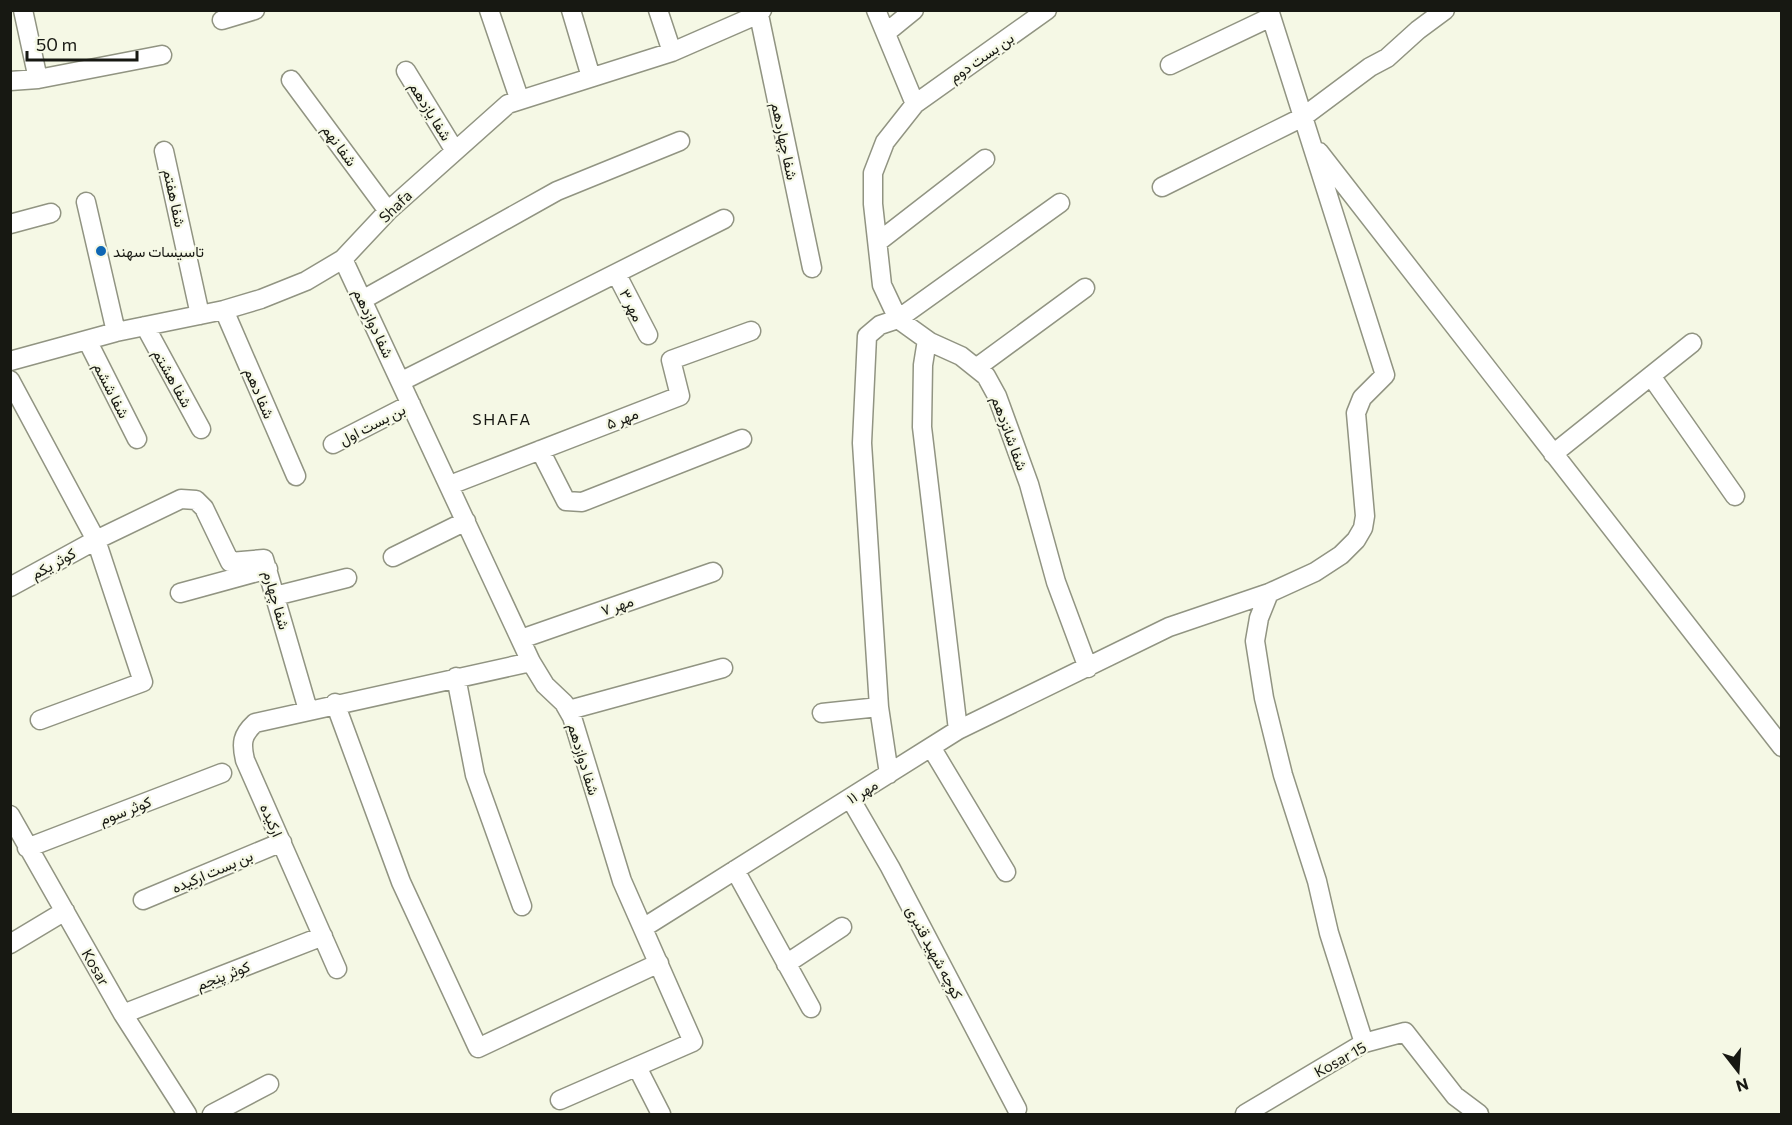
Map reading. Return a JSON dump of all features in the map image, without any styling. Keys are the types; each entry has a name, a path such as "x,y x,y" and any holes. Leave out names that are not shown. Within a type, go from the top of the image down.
{"street":[{"path":"22,10 38,79"},
{"path":"222,20 255,10"},
{"path":"489,10 519,99"},
{"path":"571,10 591,77"},
{"path":"658,10 672,52"},
{"path":"876,10 915,104"},
{"path":"887,32 914,10"},
{"name":"بن بست دوم","path":"915,104 1047,10"},
{"path":"1161,187 1303,117 1370,67 1387,58 1418,30 1445,10"},
{"name":"Shafa","path":"10,361 116,332 224,310 261,299 306,281 343,259 388,211 508,104 672,52 759,12"},
{"name":"شفا چهاردهم","path":"759,12 812,268"},
{"path":"1170,65 1270,14 1311,142 1782,747"},
{"path":"10,81 38,79 162,55"},
{"name":"شفا یازدهم","path":"406,71 455,151"},
{"name":"شفا نهم","path":"291,80 388,211"},
{"name":"شفا شانزدهم","path":"915,104 885,142 873,173 873,204 882,285 898,319 927,340 961,356 986,376 997,396 1029,484 1056,582 1088,668"},
{"path":"364,299 557,191 680,141"},
{"name":"مهر ۱۱","path":"643,928 958,730 1169,627 1269,593 1315,572 1341,555 1363,528 1365,516 1356,413 1362,398 1385,375 1311,142"},
{"name":"شفا هفتم","path":"164,151 200,315"},
{"path":"878,242 985,159"},
{"path":"86,202 116,332"},
{"path":"889,774 879,707 862,442 864,356 867,336 873,330 898,319 1060,203"},
{"path":"10,224 51,213"},
{"path":"402,381 617,275 724,219"},
{"name":"شفا دوازدهم","path":"343,259 364,299 531,662 545,686 569,710 615,860 693,1042 560,1100"},
{"name":"مهر ۳","path":"617,275 648,335"},
{"path":"976,368 1085,288"},
{"name":"شفا دهم","path":"224,310 296,476"},
{"name":"شفا هشتم","path":"145,327 201,429"},
{"name":"مهر ۵","path":"450,485 680,396 671,360 751,331"},
{"name":"شفا ششم","path":"87,340 137,439"},
{"path":"927,340 922,365 922,428 958,730"},
{"path":"1553,454 1692,343"},
{"path":"1651,376 1735,496"},
{"path":"10,380 96,540 143,682 40,720"},
{"name":"بن بست اول","path":"333,444 411,404"},
{"path":"540,450 566,501 582,502 742,439"},
{"name":"شفا چهارم","path":"96,540 189,498 204,508 230,562 264,559 308,710"},
{"path":"393,558 466,521"},
{"name":"کوثر یکم","path":"10,586 96,540"},
{"path":"180,592 268,569"},
{"name":"مهر ۷","path":"521,639 713,572"},
{"path":"275,596 347,578"},
{"path":"1269,593 1259,618 1255,641 1264,698 1283,775 1317,881 1329,933 1364,1043"},
{"path":"308,710 531,662"},
{"path":"569,710 723,668"},
{"path":"456,677 475,775 522,906"},
{"path":"335,703 401,882 478,1048 659,963"},
{"path":"822,713 879,707"},
{"name":"ارکیده","path":"308,710 255,723 246,732 242,745 245,760 337,969"},
{"path":"931,747 1006,872"},
{"name":"کوثر سوم","path":"27,848 222,773"},
{"name":"کوچه شهید قنبری","path":"850,798 890,867 1017,1109"},
{"name":"Kosar","path":"10,815 123,1014 187,1114"},
{"name":"بن بست ارکیده","path":"143,900 282,843"},
{"path":"735,870 811,1008"},
{"path":"10,944 65,911"},
{"path":"786,964 842,927"},
{"name":"کوثر پنجم","path":"123,1014 323,936"},
{"name":"Kosar 15","path":"1245,1114 1364,1043 1405,1032 1455,1096 1479,1114"},
{"path":"637,1067 661,1114"},
{"path":"212,1114 268,1084"}],"place":[{"name":"تاسیسات سهند","path":"101,251"}],"district":[{"name":"SHAFA","path":"502,418"}]}
